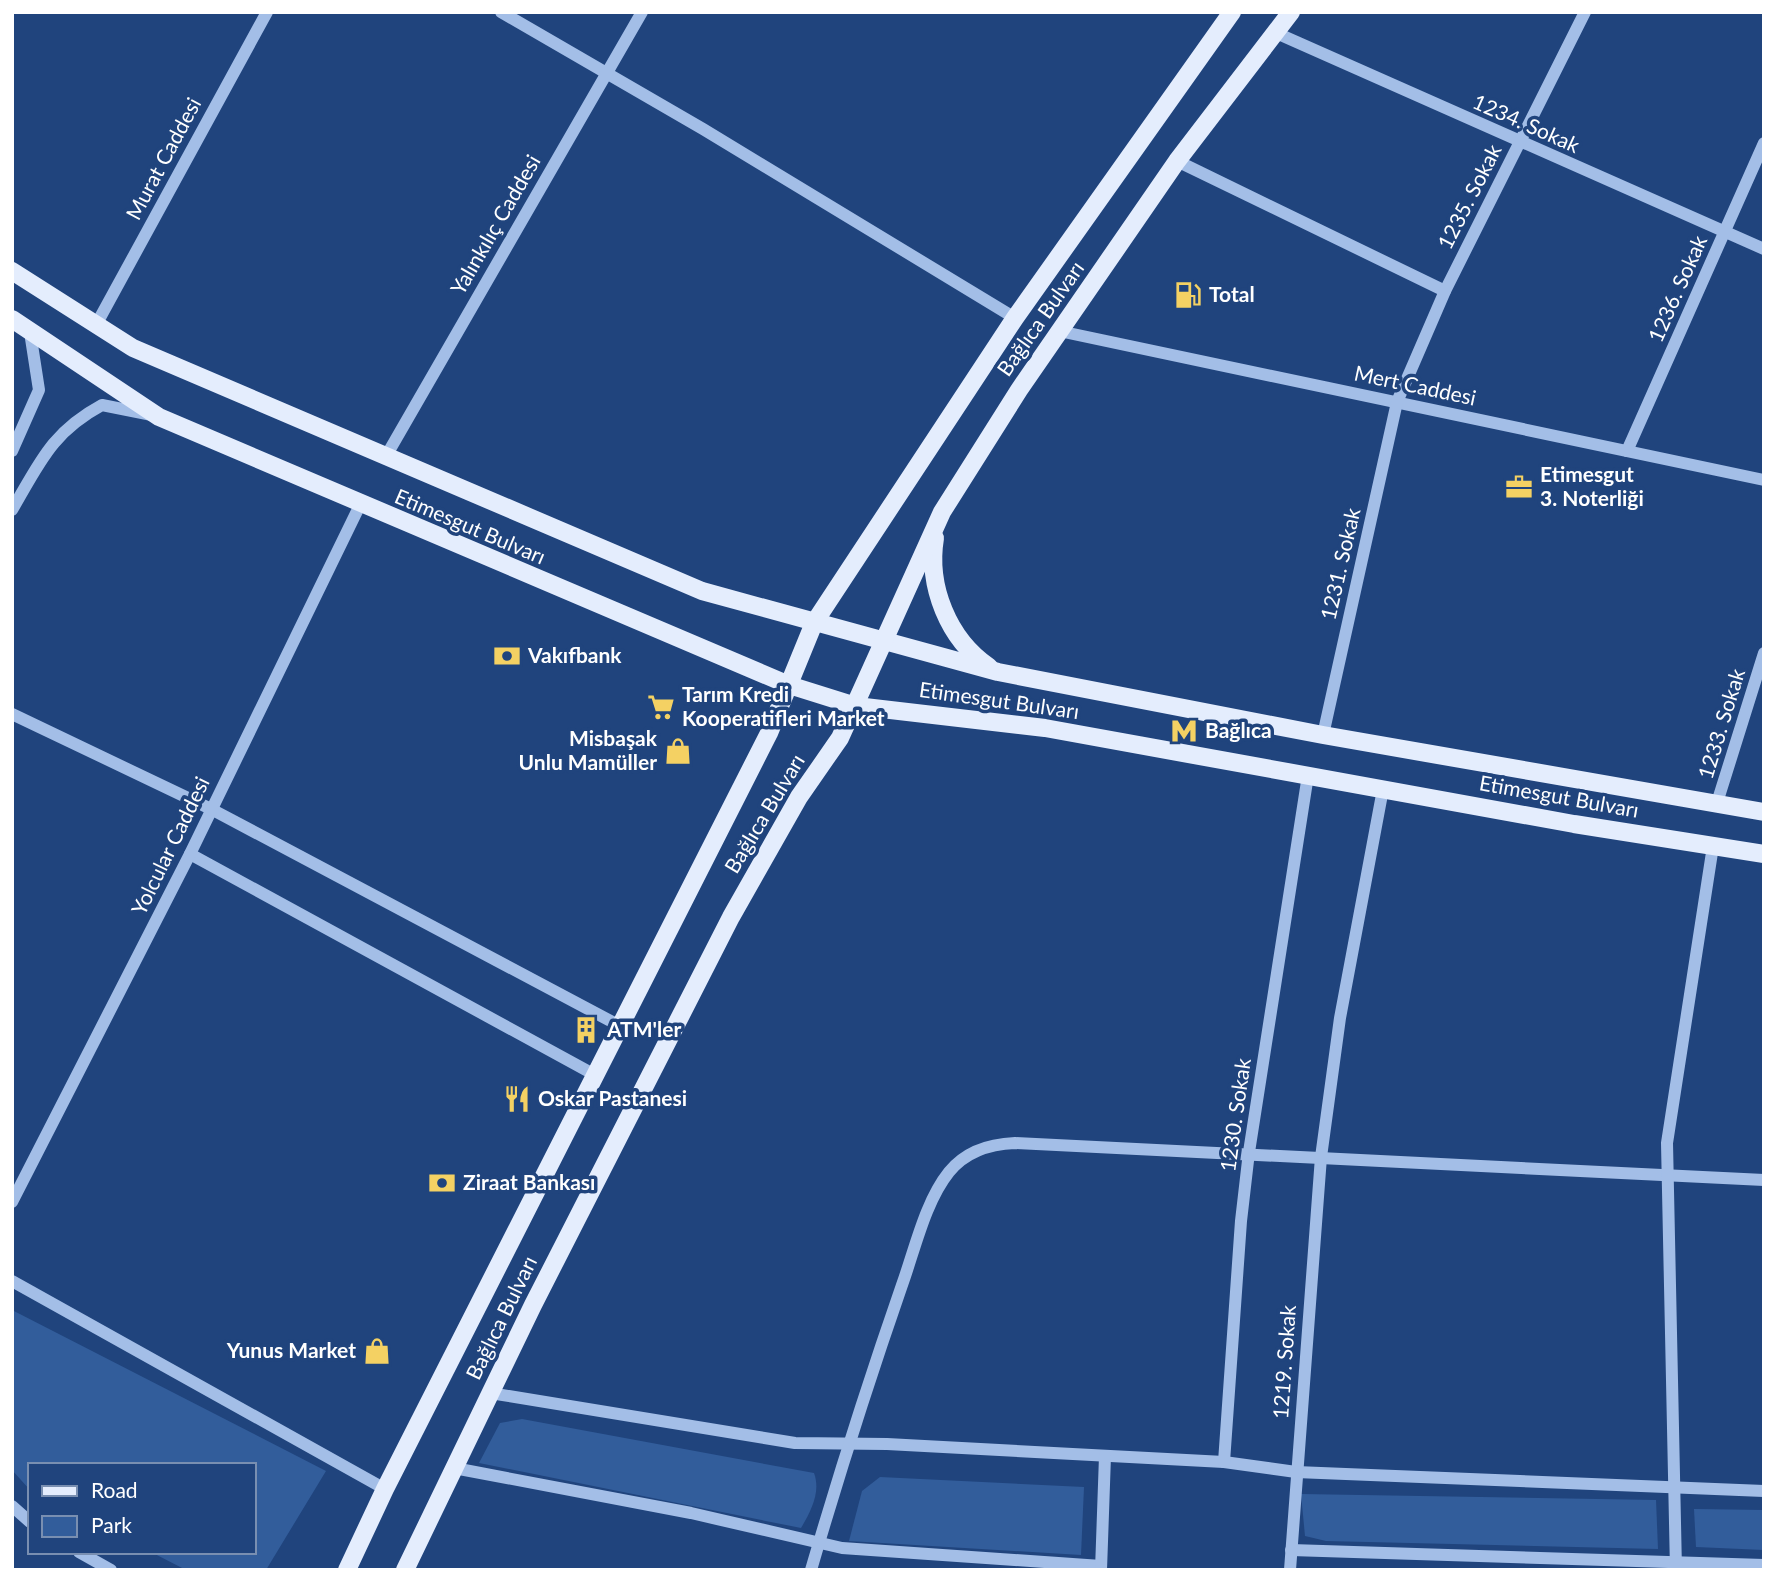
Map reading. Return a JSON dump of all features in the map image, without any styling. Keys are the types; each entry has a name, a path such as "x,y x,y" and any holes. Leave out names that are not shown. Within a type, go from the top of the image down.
{"main road":[{"name":"Bağlıca Bulvarı","path":"347,1570 385,1489 769,733 814,623 1015,318 1232,12"},
{"name":"Bağlıca Bulvarı","path":"405,1570 490,1393 737,906 799,797 840,738 942,512 1059,331 1177,161 1291,12"},
{"name":"Etimesgut Bulvarı","path":"12,271 133,348 385,458 702,591 998,672 1323,735 1716,806 1764,812"},
{"name":"Etimesgut Bulvarı","path":"12,319 159,417 360,505 789,685 856,706 1045,728 1764,854"},
{"path":"942,512 933,562 941,604 961,640 998,672"}],"street":[{"name":"Murat Caddesi","path":"96,325 267,12"},
{"path":"501,12 1015,318"},
{"name":"Yalınkılıç Caddesi","path":"385,458 642,12"},
{"name":"1235. Sokak","path":"1397,402 1445,291 1585,12"},
{"name":"1234. Sokak","path":"1274,32 1519,143 1764,249"},
{"name":"1236. Sokak","path":"1627,451 1764,143"},
{"path":"1177,161 1445,291"},
{"name":"Mert Caddesi","path":"1059,331 1764,480"},
{"path":"12,451 39,390 30,332"},
{"name":"1231. Sokak","path":"1323,735 1397,402"},
{"path":"12,510 49,446 74,420 102,405 159,417"},
{"name":"Yolcular Caddesi","path":"12,1202 191,854 360,505"},
{"name":"1233. Sokak","path":"1716,806 1764,653"},
{"path":"12,714 211,809 620,1026"},
{"name":"1230. Sokak","path":"1224,1462 1241,1221 1308,775"},
{"name":"1219. Sokak","path":"1290,1570 1321,1157 1340,1018 1383,789"},
{"path":"1676,1566 1665,1175 1667,1143 1713,846"},
{"path":"191,854 595,1074"},
{"path":"811,1570 847,1444 939,1188 965,1157 993,1144 1250,1152 1764,1180"},
{"path":"12,1281 385,1489"},
{"path":"490,1393 794,1443 1224,1462 1296,1472 1764,1491"},
{"path":"454,1468 691,1513 858,1550 1101,1568 1105,1456"},
{"path":"12,1506 28,1520"},
{"path":"1291,1550 1676,1566 1764,1565"},
{"path":"83,1554 111,1570"}],"green space":[{"path":"12,1310 326,1471 266,1570 186,1570 155,1554 256,1554 256,1463 28,1463 28,1488 12,1470"},
{"path":"522,1419 814,1473 814,1501 801,1528 479,1463 500,1423"},
{"path":"880,1477 1084,1487 1081,1555 849,1541 862,1491"},
{"path":"1301,1494 1656,1500 1658,1549 1326,1541 1305,1536"},
{"path":"1694,1509 1764,1510 1764,1550 1696,1547"}],"place":[{"name":"Total","path":"1188,295"},
{"name":"Etimesgut 3. Noterliği","path":"1519,487"},
{"name":"Vakıfbank","path":"507,656"},
{"name":"Tarım Kredi Kooperatifleri Market","path":"661,707"},
{"name":"Bağlıca","path":"1184,731"},
{"name":"Misbaşak Unlu Mamüller","path":"678,751"},
{"name":"ATM'ler","path":"586,1030"},
{"name":"Oskar Pastanesi","path":"517,1099"},
{"name":"Ziraat Bankası","path":"442,1183"},
{"name":"Yunus Market","path":"377,1351"}]}
